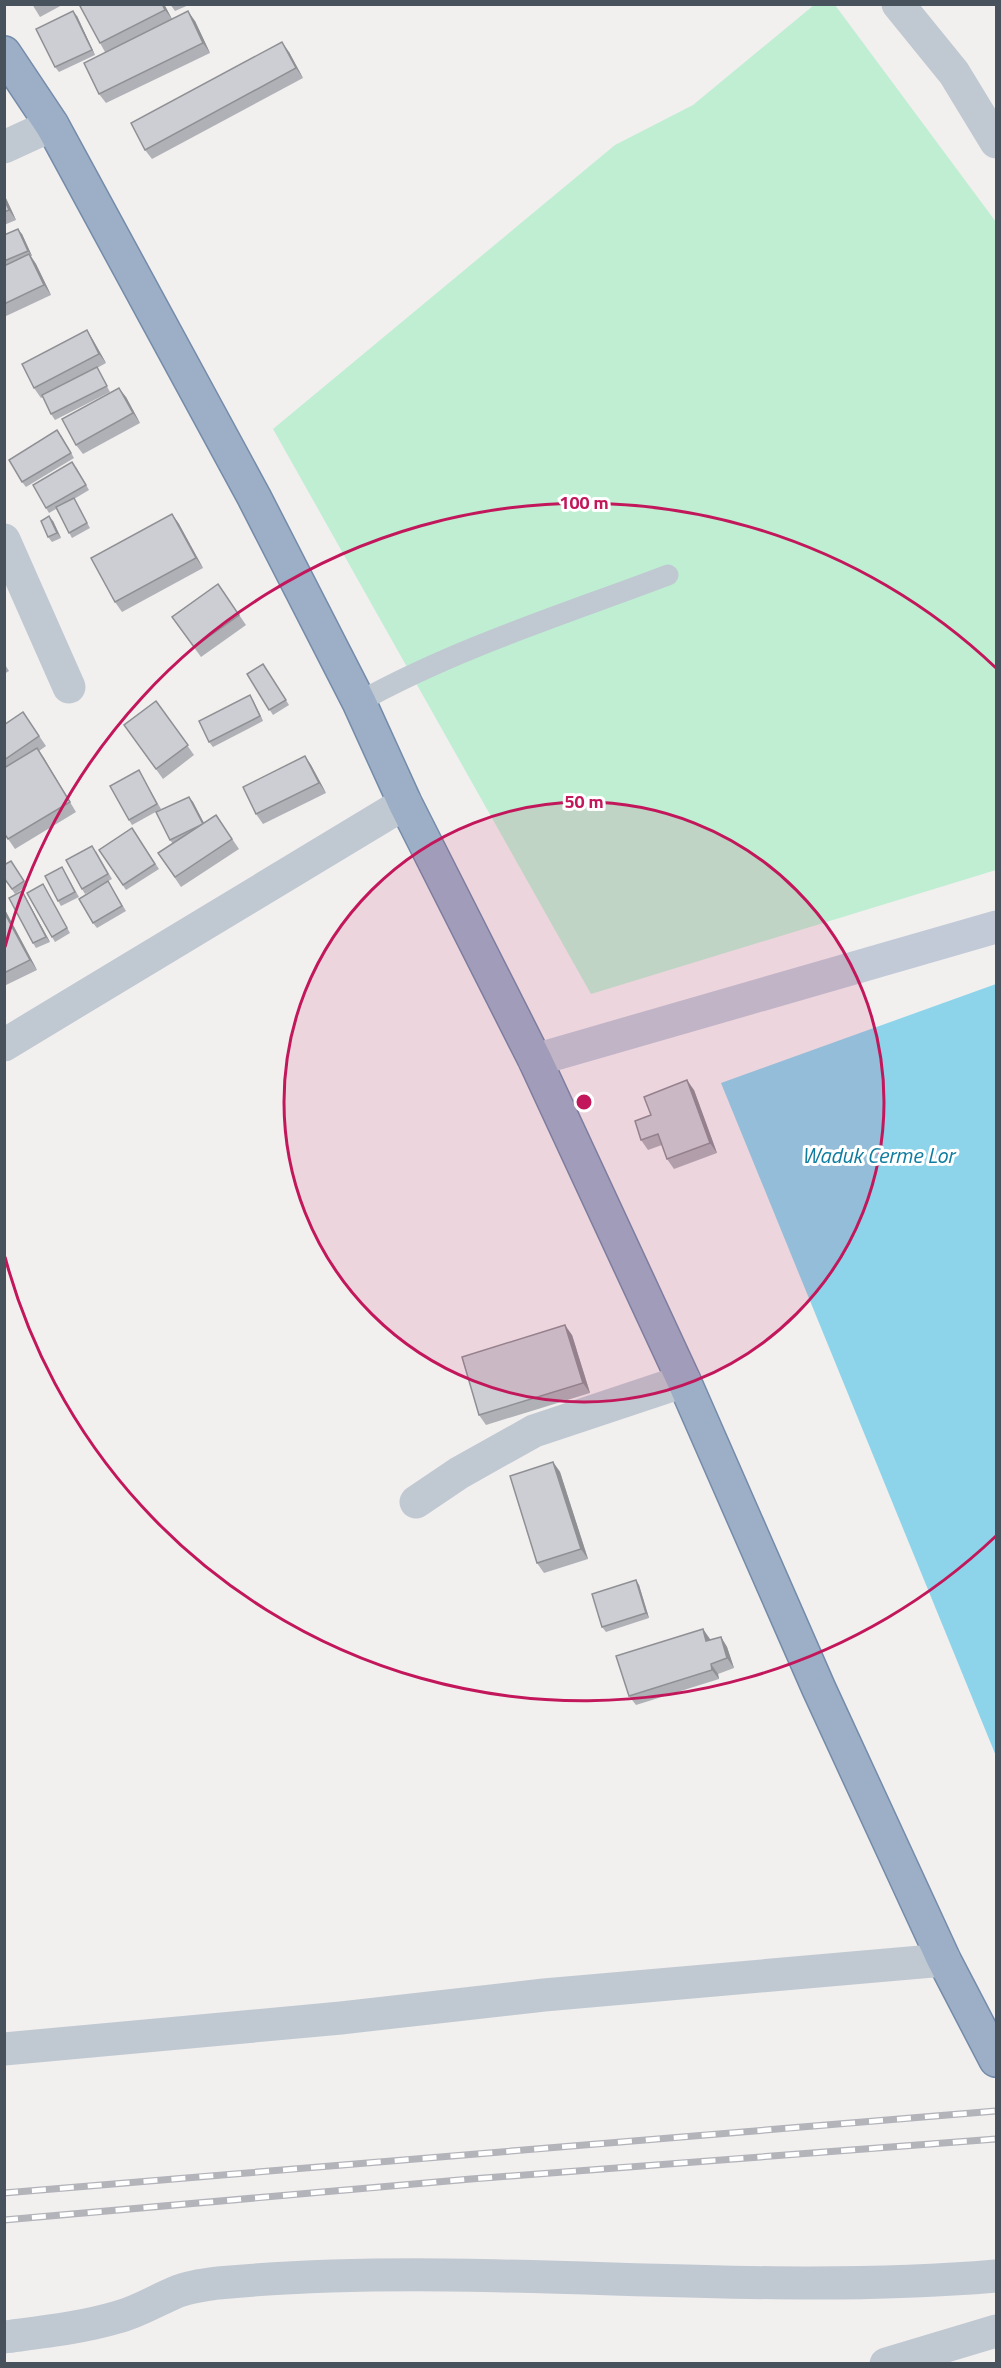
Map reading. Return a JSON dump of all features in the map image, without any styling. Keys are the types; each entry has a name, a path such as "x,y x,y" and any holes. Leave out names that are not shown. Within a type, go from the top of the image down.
{"highway":[{"path":"4,53 52,125 254,497 359,702 405,803 535,1060 684,1381 819,1689 944,1960 996,2060"}],"main road":[{"path":"535,1060 996,927"}],"street":[{"path":"898,4 954,73 996,142"},
{"path":"4,147 52,125"},
{"path":"4,540 69,687"},
{"path":"4,1045 405,803"},
{"path":"416,1502 468,1467 534,1431 684,1381"},
{"path":"4,2049 330,2019 544,1995 944,1960"},
{"path":"4,2337 120,2317 174,2293 196,2286 268,2280 381,2275 881,2282 996,2276"},
{"path":"886,2364 996,2331"}],"lane":[{"path":"359,702 399,680 502,637 668,575"}],"green space":[{"path":"814,5 835,5 996,222 996,870 591,994 273,429 615,145 693,105"}],"water":[{"name":"Waduk Cerme Lor","path":"996,984 996,1756 721,1083"}],"building":[{"path":"84,4 162,4 165,10 100,43 80,6"},
{"path":"73,11 92,50 55,67 36,29"},
{"path":"188,11 203,43 99,94 84,63"},
{"path":"282,42 296,68 145,150 131,123"},
{"path":"4,199 9,210 4,212"},
{"path":"18,229 28,251 4,261 4,235"},
{"path":"29,254 44,285 4,304 4,266"},
{"path":"87,330 99,354 34,388 22,364"},
{"path":"97,367 107,386 51,414 42,395"},
{"path":"119,388 133,413 76,445 62,419"},
{"path":"57,430 71,453 22,482 9,460"},
{"path":"72,462 86,485 46,508 33,485"},
{"path":"74,498 87,523 69,533 56,507"},
{"path":"172,514 196,558 115,602 91,558"},
{"path":"49,516 57,533 48,537 41,521"},
{"path":"218,584 239,615 194,647 172,617"},
{"path":"263,664 286,700 269,710 247,674"},
{"path":"250,695 260,716 209,742 199,721"},
{"path":"156,701 188,745 156,769 124,725"},
{"path":"23,712 39,736 4,760 4,725"},
{"path":"37,748 70,802 8,839 4,833 4,768"},
{"path":"305,756 319,783 256,814 243,787"},
{"path":"139,770 157,804 129,820 110,786"},
{"path":"189,797 203,824 170,840 156,812"},
{"path":"216,815 232,839 175,877 158,853"},
{"path":"132,828 155,864 123,885 99,850"},
{"path":"92,846 108,874 82,889 66,860"},
{"path":"11,861 24,881 12,889 4,878 4,865"},
{"path":"62,867 75,892 58,901 45,876"},
{"path":"108,881 122,906 93,923 79,899"},
{"path":"43,884 67,928 52,937 27,893"},
{"path":"22,891 46,937 33,943 9,898"},
{"path":"4,912 30,960 4,973"},
{"path":"687,1080 710,1143 667,1159 658,1134 641,1140 635,1121 651,1115 644,1097"},
{"path":"565,1325 583,1383 479,1415 462,1357"},
{"path":"553,1462 581,1549 537,1563 510,1476"},
{"path":"636,1580 646,1613 602,1627 592,1594"},
{"path":"703,1629 706,1641 721,1637 727,1658 711,1664 712,1670 629,1696 616,1656"}],"railway":[{"path":"4,2193 996,2111"},
{"path":"4,2220 471,2179 996,2139"}]}
